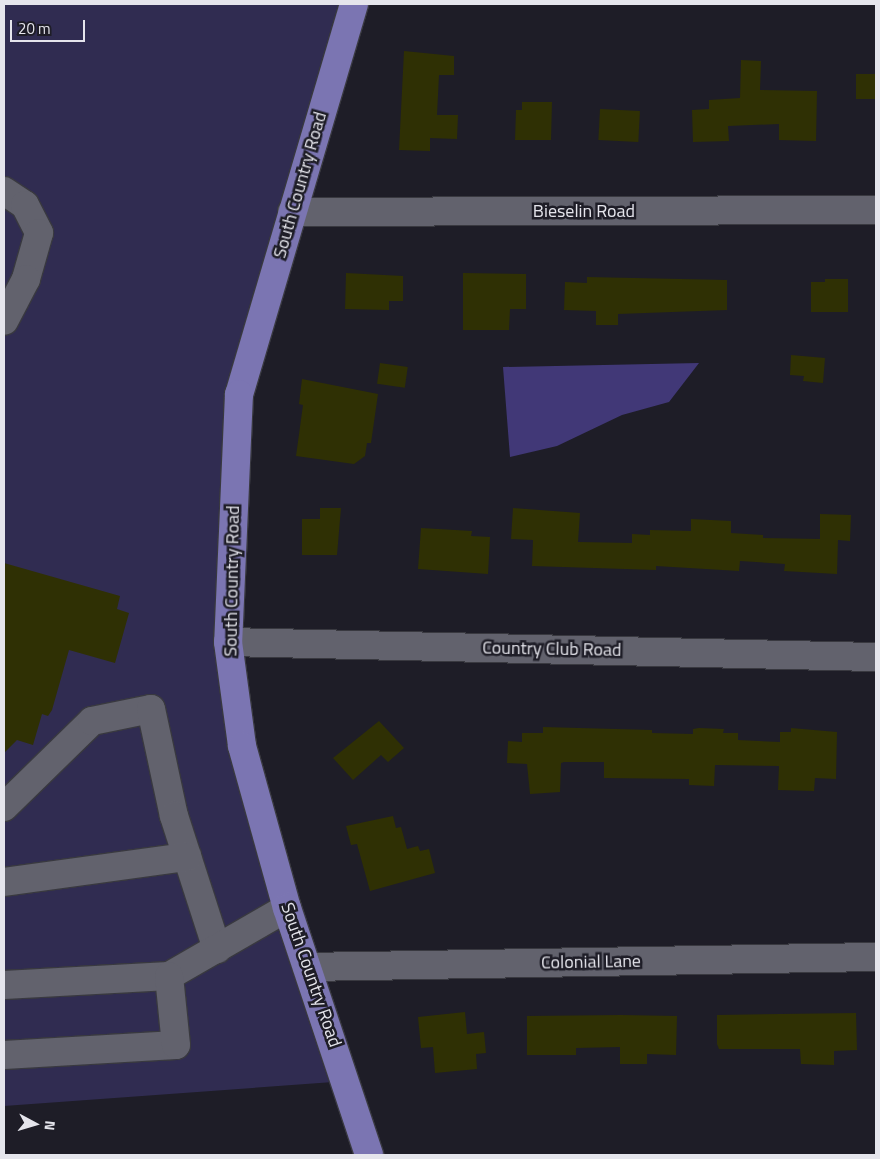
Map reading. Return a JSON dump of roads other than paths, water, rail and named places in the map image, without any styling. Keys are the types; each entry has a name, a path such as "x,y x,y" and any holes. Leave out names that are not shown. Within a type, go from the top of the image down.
{"main road":[{"name":"South Country Road","path":"354,4 238,394 228,642 242,746 287,908 369,1155"}],"street":[{"path":"4,191 25,205 39,233 26,279 4,321"},
{"name":"Bieselin Road","path":"292,212 876,210"},
{"name":"Country Club Road","path":"228,642 876,657"},
{"path":"4,807 92,721 151,709 174,816 217,949"},
{"path":"4,882 187,857"},
{"path":"4,985 169,976 287,908"},
{"name":"Colonial Lane","path":"307,967 876,957"},
{"path":"4,1055 176,1044 169,976"}]}
